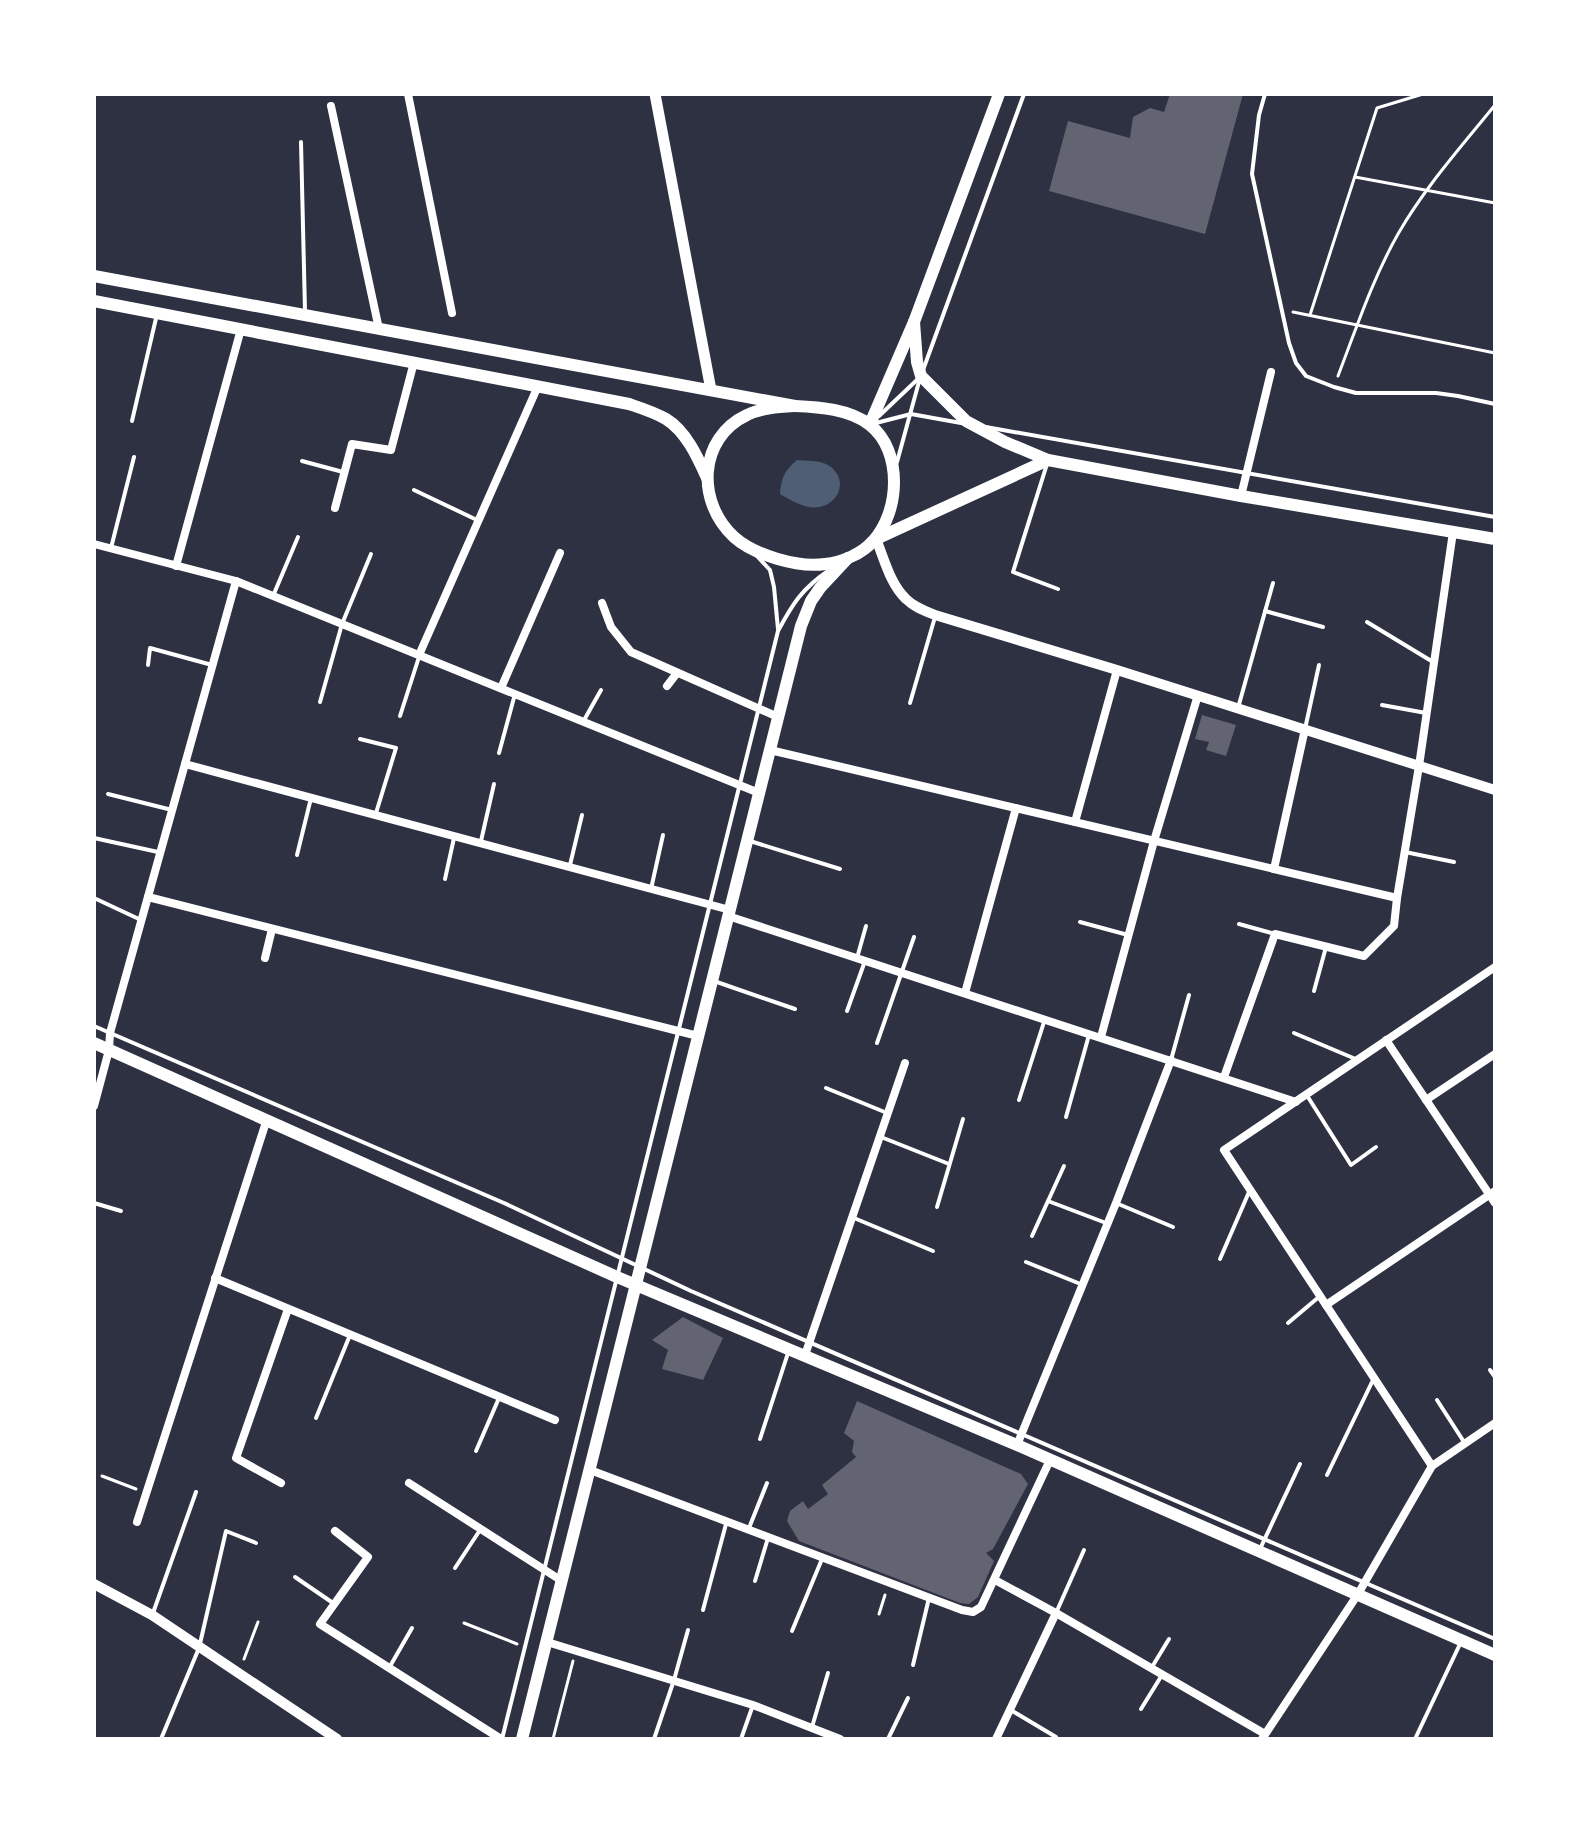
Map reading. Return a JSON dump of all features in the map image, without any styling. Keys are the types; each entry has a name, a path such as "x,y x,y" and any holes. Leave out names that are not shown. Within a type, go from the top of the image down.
{"main road":[{"path":"655,94 711,390"},
{"path":"870,424 914,322 999,94"},
{"path":"94,276 854,416 870,424 881,436 893,463 890,509 876,539"},
{"path":"94,301 629,404 668,419 696,453 707,478"},
{"path":"914,322 921,376 966,421 1048,460 1495,539"},
{"path":"795,406 750,413 737,420 725,431 712,451 707,478 713,507 733,536 750,548 795,563 824,565 848,558 876,539 1048,460"},
{"path":"522,1739 801,626 811,601 848,558"},
{"path":"94,1043 617,1277 1019,1440 1050,1460 1361,1588 1495,1655"}],"street":[{"path":"408,94 452,313"},
{"path":"331,106 379,329"},
{"path":"176,566 241,329"},
{"path":"335,508 352,444 391,450 414,362"},
{"path":"1241,496 1271,372"},
{"path":"419,655 538,386"},
{"path":"1224,1077 1275,934 1364,956 1394,926 1453,532"},
{"path":"876,539 896,587 905,599 935,615 1495,790"},
{"path":"94,544 236,581 759,793"},
{"path":"501,688 560,553"},
{"path":"94,1106 109,1050 110,1033 236,581"},
{"path":"602,603 611,627 631,652 778,717"},
{"path":"1075,822 1117,670"},
{"path":"667,686 677,673"},
{"path":"1101,1037 1154,841 1198,695"},
{"path":"1274,869 1305,729"},
{"path":"770,750 1397,898"},
{"path":"185,764 710,904 902,973 1296,1102"},
{"path":"965,993 1016,808"},
{"path":"148,897 698,1036"},
{"path":"265,958 272,929"},
{"path":"1432,1466 1224,1150 1495,967"},
{"path":"1326,1305 1493,1196 1386,1040"},
{"path":"1426,1100 1495,1054"},
{"path":"1019,1440 1171,1060"},
{"path":"805,1355 905,1063"},
{"path":"137,1522 267,1119"},
{"path":"215,1278 555,1420"},
{"path":"281,1483 236,1458 288,1309"},
{"path":"995,1580 1264,1737 1361,1588 1432,1466 1495,1423"},
{"path":"590,1470 962,1610 978,1611 1050,1460"},
{"path":"409,1483 562,1581"},
{"path":"335,1531 368,1557 320,1624 502,1739"},
{"path":"94,1584 152,1615 332,1738"},
{"path":"996,1739 1056,1613"},
{"path":"547,1642 753,1705 812,1727 820,1735 840,1739"}],"lane":[{"path":"893,476 921,376 1024,94"},
{"path":"1265,94 1259,115 1252,174 1296,363 1306,376 1356,393 1436,393 1495,404"},
{"path":"301,142 305,315"},
{"path":"132,421 157,313"},
{"path":"870,424 921,376"},
{"path":"870,424 911,414 1495,517"},
{"path":"111,548 134,457"},
{"path":"1048,460 1013,572 1058,589"},
{"path":"302,461 345,473"},
{"path":"414,490 479,521"},
{"path":"273,596 298,537"},
{"path":"750,548 770,570 778,631"},
{"path":"320,702 342,624 371,554"},
{"path":"502,1739 778,631 790,608 809,585 848,558"},
{"path":"1238,708 1273,583"},
{"path":"1265,611 1323,627"},
{"path":"910,703 935,615"},
{"path":"1367,622 1433,662"},
{"path":"148,665 150,648 213,665"},
{"path":"400,716 419,655"},
{"path":"1305,729 1319,665"},
{"path":"583,722 601,690"},
{"path":"499,753 515,694"},
{"path":"1382,705 1426,713"},
{"path":"360,739 396,748 375,815"},
{"path":"480,843 494,784"},
{"path":"108,794 172,810"},
{"path":"297,855 311,798"},
{"path":"569,867 582,815"},
{"path":"651,889 663,835"},
{"path":"445,879 454,836"},
{"path":"94,838 160,853"},
{"path":"747,840 840,869"},
{"path":"1404,851 1454,862"},
{"path":"94,898 141,920"},
{"path":"1080,922 1130,936"},
{"path":"1239,924 1275,934"},
{"path":"847,1011 866,926"},
{"path":"877,1043 914,937"},
{"path":"1314,991 1326,947"},
{"path":"712,980 795,1009"},
{"path":"1171,1060 1189,995"},
{"path":"1019,1100 1045,1019"},
{"path":"94,1026 504,1203 1019,1440 1262,1545 1300,1464"},
{"path":"1294,1033 1358,1060"},
{"path":"1066,1117 1090,1034"},
{"path":"826,1088 888,1113"},
{"path":"1306,1094 1351,1165 1376,1147"},
{"path":"937,1207 963,1119"},
{"path":"880,1137 949,1164"},
{"path":"1032,1236 1064,1166"},
{"path":"1220,1259 1250,1190"},
{"path":"1048,1201 1108,1223"},
{"path":"94,1203 121,1211"},
{"path":"1116,1203 1173,1227"},
{"path":"852,1217 933,1251"},
{"path":"1026,1262 1083,1285"},
{"path":"1288,1323 1320,1296"},
{"path":"316,1418 350,1335"},
{"path":"760,1439 789,1348"},
{"path":"1490,1370 1495,1377"},
{"path":"1327,1475 1374,1378"},
{"path":"476,1451 499,1397"},
{"path":"1437,1400 1465,1444"},
{"path":"749,1530 767,1483"},
{"path":"152,1615 196,1492"},
{"path":"703,1610 727,1522"},
{"path":"455,1568 481,1529"},
{"path":"161,1739 199,1648 226,1531 256,1543"},
{"path":"755,1581 768,1537"},
{"path":"1056,1613 1084,1550"},
{"path":"792,1631 823,1558"},
{"path":"295,1577 334,1605"},
{"path":"1361,1588 1495,1639"},
{"path":"913,1665 929,1598"},
{"path":"389,1668 412,1628"},
{"path":"654,1739 688,1630"},
{"path":"1151,1669 1169,1639"},
{"path":"1415,1739 1462,1640"},
{"path":"812,1727 828,1673"},
{"path":"1141,1709 1162,1675"},
{"path":"888,1739 908,1698"},
{"path":"741,1739 753,1705"},
{"path":"1009,1709 1056,1737"}],"path":[{"path":"1310,315 1377,108 1423,94"},
{"path":"1334,387 1380,270 1398,234 1426,190 1495,105"},
{"path":"1355,177 1495,203"},
{"path":"1282,310 1495,353"},
{"path":"102,1476 147,1493"},
{"path":"879,1614 889,1582"},
{"path":"238,1674 258,1622"},
{"path":"464,1623 525,1647"},
{"path":"553,1739 575,1651"}],"water":[{"path":"797,460 821,462 835,472 840,487 833,500 826,505 809,507 780,494 784,475"}],"building":[{"path":"1170,94 1243,94 1205,234 1049,191 1068,121 1130,138 1133,117 1150,108 1164,112"},
{"path":"1202,715 1236,725 1226,756 1206,750 1209,742 1195,739"},
{"path":"683,1317 723,1338 703,1380 662,1369 668,1350 652,1340"},
{"path":"857,1401 1021,1474 1028,1484 993,1549 986,1553 994,1561 978,1597 969,1604 799,1541 787,1521 790,1511 803,1501 808,1509 828,1494 822,1485 856,1457 852,1452 854,1441 844,1433"}]}
